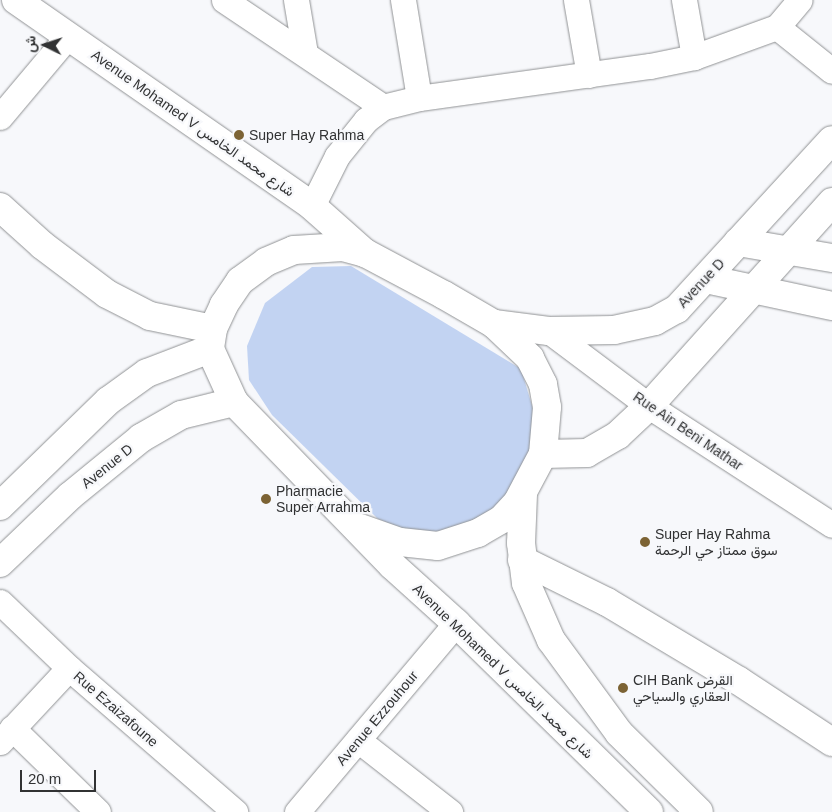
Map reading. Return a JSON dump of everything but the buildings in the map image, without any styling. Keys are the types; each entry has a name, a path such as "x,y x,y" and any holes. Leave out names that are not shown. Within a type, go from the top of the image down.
{"main road":[{"name":"Avenue Mohamed V شارع محمد الخامس","path":"16,0 312,206 365,253"},
{"name":"Avenue D","path":"494,324 549,331 614,330 655,321 677,309 832,140"},
{"path":"543,454 576,455 599,448 649,406 786,249 832,202"},
{"path":"0,207 42,245 107,294 150,316 211,339 234,402"},
{"path":"738,242 832,258"},
{"path":"0,506 108,401 147,374 211,339 224,305 240,281 266,262 294,250 319,246 343,247 365,253 494,324 530,358 543,384 547,407 543,454 523,494 494,524 478,533 438,546 400,542 360,528"},
{"path":"706,279 832,306"},
{"name":"Avenue Mohamed V شارع محمد الخامس","path":"234,402 360,528 393,566 456,623 649,812"},
{"name":"Avenue D","path":"0,563 70,496 141,438 181,415 234,402"},
{"path":"523,494 522,560 526,583 551,640 619,733 699,812"},
{"path":"522,560 606,602 739,681 832,742"}],"street":[{"path":"224,0 383,107"},
{"path":"296,0 305,53"},
{"path":"403,0 419,98"},
{"path":"576,0 589,75"},
{"path":"684,0 694,57"},
{"path":"312,206 343,148 366,120 383,107 419,98 589,75 694,57 777,27 800,0"},
{"path":"777,27 832,71"},
{"path":"0,117 68,36"},
{"name":"Rue Ain Beni Mathar","path":"549,331 649,406 832,525"},
{"name":"Rue Ezaizafoune","path":"0,602 69,668 235,812"},
{"name":"Avenue Ezzouhour","path":"298,812 456,623"},
{"path":"69,668 6,735 98,812"},
{"path":"358,740 450,812"}],"shaded area":[{"path":"351,266 521,369 534,412 530,458 513,494 487,517 450,531 414,534 378,519 272,415 249,380 247,346 265,303 312,267"}],"place":[{"name":"Super Hay Rahma","path":"239,135"},
{"name":"Pharmacie Super Arrahma","path":"266,499"},
{"name":"Super Hay Rahma سوق ممتاز حي الرحمة","path":"645,542"},
{"name":"CIH Bank القرض العقاري والسياحي","path":"623,688"}]}
